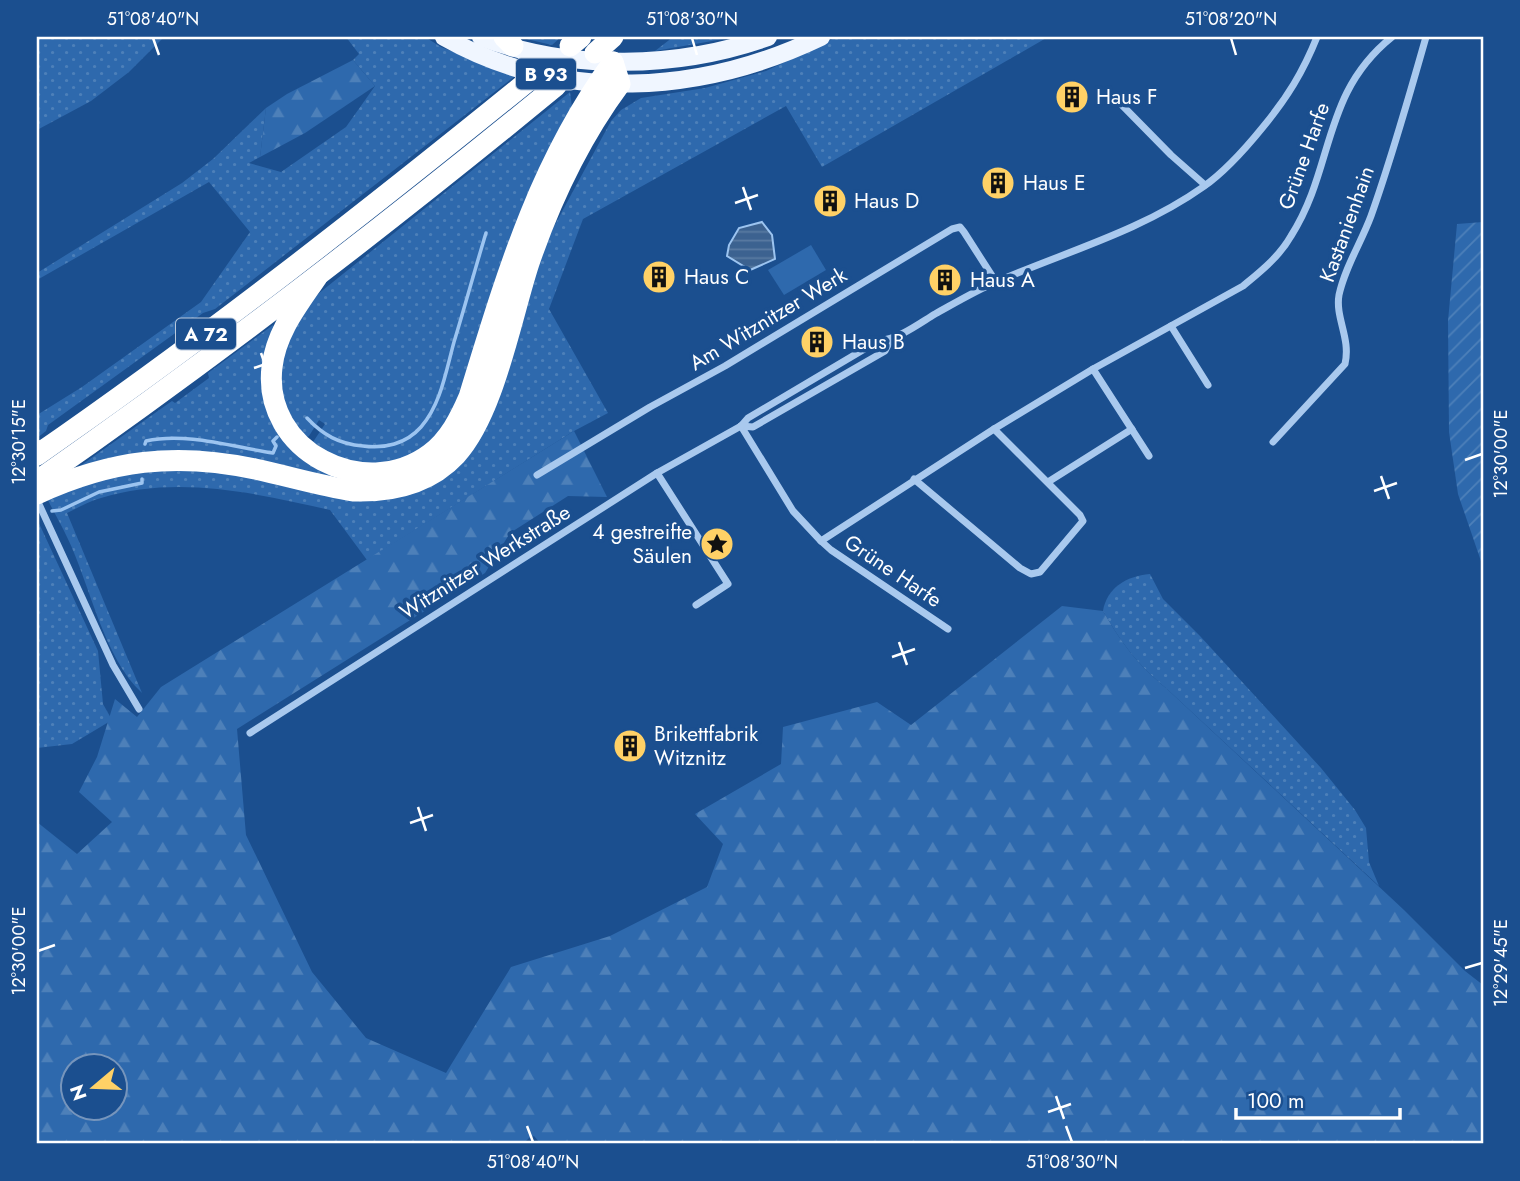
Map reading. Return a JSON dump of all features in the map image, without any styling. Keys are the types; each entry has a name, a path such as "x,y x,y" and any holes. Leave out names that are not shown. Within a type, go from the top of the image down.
{"highway":[{"path":"38,490 116,466 172,459 222,463 354,491 401,487 434,473 454,457 475,428 548,212 601,110 603,87 590,49 613,37"},
{"name":"A 72","path":"37,456 295,267 528,81"},
{"name":"A 72","path":"38,490 448,175 556,86"},
{"path":"317,277 288,319 276,345 271,368 272,390 278,412 292,435 309,453 333,467 359,473 383,473 407,466 429,455 444,441 460,418 469,397 534,201 555,156 603,87"}],"main road":[{"name":"B 93","path":"444,37 495,61 603,87 706,77 763,61 821,37"},
{"name":"B 93","path":"481,37 567,58 590,49 695,56 768,37"}],"street":[{"name":"Witznitzer Werkstraße","path":"250,733 657,473 741,426 748,418 878,341 891,340 996,282 1163,212 1205,186 1245,149 1277,110 1295,85 1317,37"},
{"name":"Grüne Harfe","path":"821,541 914,479 1093,369 1243,286 1279,254 1304,213 1332,127 1348,88 1372,53 1392,37"},
{"name":"Kastanienhain","path":"1273,442 1345,364 1348,351 1340,314 1341,288 1370,219 1399,134 1426,37"},
{"path":"1114,97 1205,186"},
{"name":"Am Witznitzer Werk","path":"537,475 952,229 960,227 996,282"},
{"path":"1171,326 1208,386"},
{"name":"Witznitzer Werkstraße","path":"741,426 754,427 886,351 891,340"},
{"path":"1093,369 1149,456"},
{"name":"Grüne Harfe","path":"741,426 804,525 831,550 947,629"},
{"path":"914,479 1020,568 1031,574 1040,572 1083,521 994,429"},
{"path":"1048,482 1132,429"},
{"path":"657,473 728,584 696,605"},
{"path":"38,490 113,665 139,709"}],"green space":[{"path":"37,37 164,37 129,72 91,101 37,130"},
{"path":"346,37 425,37 441,47 515,76 215,309 203,313 48,425 46,431 37,438 37,415 82,387 201,302 250,232 209,182 37,280 37,273 182,183 213,159 266,108 260,157 249,163 281,172 346,127 375,86 353,60 359,54"},
{"path":"518,37 561,37 552,45"},
{"path":"673,37 735,37 655,51"},
{"path":"837,37 1048,37 822,167 786,106 583,219 549,309 608,413 574,431 367,560 330,510 245,493 187,487 130,491 101,498 67,513 142,693 117,660 107,640 65,532 47,498 104,476 172,466 412,492 533,279 551,232 611,121 621,110 641,98 705,88 766,71"},
{"path":"353,60 375,86 305,133 260,157 266,108 287,94"},
{"path":"570,92 572,107 467,383 441,436 398,462 347,465 313,442 325,424 319,420 304,439 287,417 277,358 301,310"},
{"path":"541,200 532,240 477,410 463,435 439,462 414,478 387,484 359,485 240,460 180,455 141,457 83,470 80,466 172,401 175,403 209,378 208,373 273,325 277,329 268,354 266,370 270,406 284,435 305,457 333,472 364,478 396,475 426,462 453,438 467,416"},
{"path":"1483,222 1483,567 1458,494 1449,432 1448,321 1457,224"},
{"path":"811,245 826,270 784,295 768,270"},
{"path":"574,431 607,497 568,496 510,533 485,573 237,729 246,835 312,972 366,1038 446,1073 511,967 610,936 707,887 723,844 695,814 781,764 783,727 877,702 911,725 1062,606 1103,611 1124,644 1147,671 1483,985 1483,1144 541,1144 534,1136 523,1144 37,1144 37,822 77,854 112,822 79,792 97,757 115,699 137,717 161,687"},
{"path":"37,519 98,651 103,704 112,720 72,744 37,748"},
{"path":"1150,574 1163,599 1321,768 1355,810 1366,828 1369,862 1379,886 1147,671 1124,644 1103,611 1105,603 1119,585 1133,577"}],"shaded area":[{"path":"762,222 772,235 775,259 750,270 727,256 729,245 739,228"}],"waterway":[{"path":"307,418 332,438 371,447 402,441 421,427 442,387 486,233"},
{"path":"145,444 146,441 161,439 193,439 273,453 276,446 273,441 277,437"},
{"path":"52,511 61,510 99,492 142,483 142,479"}],"place":[{"name":"Haus F","path":"1072,97"},
{"name":"Haus E","path":"998,183"},
{"name":"Haus D","path":"830,201"},
{"name":"Haus C","path":"659,277"},
{"name":"Haus A","path":"945,280"},
{"name":"Haus B","path":"817,342"},
{"name":"4 gestreifte Säulen","path":"717,544"},
{"name":"Brikettfabrik Witznitz","path":"630,746"}]}
